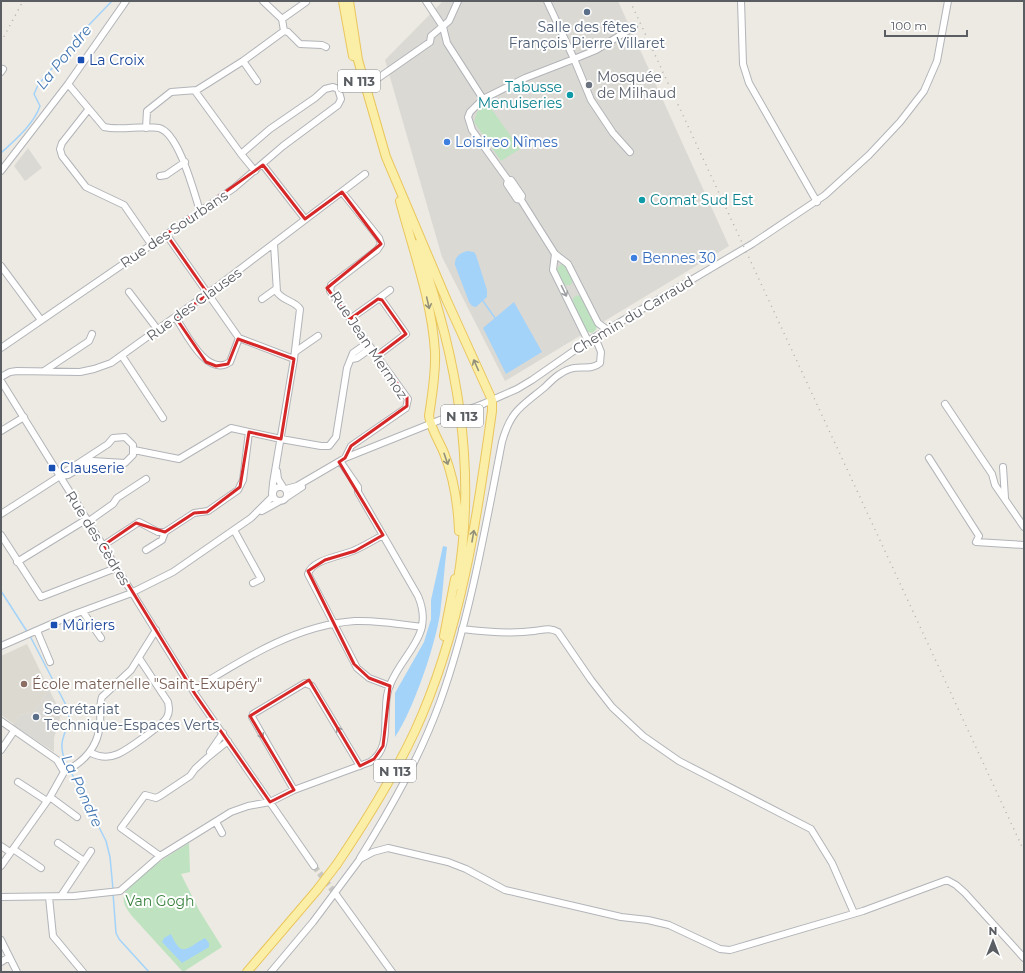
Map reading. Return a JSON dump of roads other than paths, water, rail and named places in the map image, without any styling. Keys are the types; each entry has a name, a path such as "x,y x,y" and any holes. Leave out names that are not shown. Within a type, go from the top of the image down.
{"main road":[{"name":"N 113","path":"247,972 317,890 337,864 389,782 415,730 438,669 452,615 462,556 465,491 462,417 446,336 420,252 392,171 379,144 361,88 350,46 343,1"},
{"name":"N 113","path":"349,1 358,60 386,157"},
{"path":"392,171 492,400 487,448 472,540 456,613 438,669"},
{"path":"392,171 419,267 433,325 435,364 429,416 430,424 438,438 450,469 459,530 455,578 438,669"}],"street":[{"path":"1,171 68,84 126,1"},
{"path":"262,1 282,19 284,31"},
{"path":"426,1 443,27 447,43 483,99"},
{"path":"374,81 430,42 431,36 449,21 458,1"},
{"path":"547,1 591,100 613,133 630,152"},
{"path":"741,1 743,64 748,83 817,202"},
{"name":"Chemin du Carraud","path":"1,646 132,593 180,568 251,518 287,497 343,459 483,404 532,380 606,329 752,244 817,202 869,155 900,122 924,91 937,61 948,1"},
{"path":"282,19 306,2"},
{"path":"606,329 598,323 568,264 555,254 521,200 517,199 507,184 508,180 470,126 470,112 483,99 525,78 596,50 634,28"},
{"path":"284,31 288,32 300,44 322,46 326,48"},
{"path":"146,128 146,111 157,102 172,92 195,91 243,61 284,31"},
{"path":"243,61 258,81"},
{"path":"68,84 88,110 104,127 159,128 166,132 185,162 200,211"},
{"name":"Rue des Sourbans","path":"1,348 255,172 283,146 320,119 340,102 339,91 333,87 327,88 270,129 241,154"},
{"path":"195,91 255,172"},
{"path":"88,110 62,143 60,149 62,156 86,187 121,203 127,208 151,244"},
{"path":"160,176 166,175 185,162"},
{"path":"262,165 305,219"},
{"name":"Rue des Clauses","path":"1,377 12,371 88,371 107,365 176,318 366,174"},
{"name":"Rue Jean Mermoz","path":"342,192 381,242 378,248 330,287 330,291 368,346 407,397 408,404 402,411 351,446 343,459"},
{"path":"166,234 239,338 294,359"},
{"path":"274,244 276,289 280,297 300,307 294,359 272,488 272,495 276,501 280,501"},
{"path":"555,254 553,270 588,341"},
{"path":"1,266 41,320"},
{"path":"262,299 276,289"},
{"path":"350,319 390,290"},
{"path":"129,292 158,330"},
{"path":"377,356 406,334 382,300 378,299"},
{"path":"176,318 203,357 213,365 225,365 230,362 239,338"},
{"path":"44,371 89,340 92,334"},
{"path":"295,352 318,336"},
{"path":"271,972 335,893 360,859 391,807 425,740 442,697 462,629 477,569 502,442 507,424 520,406 561,373 572,368 594,367 600,363 602,352 594,337"},
{"path":"134,450 179,459 229,429 326,446 332,443 336,437 346,370 353,353 364,346 368,346"},
{"path":"122,356 163,418"},
{"name":"Rue des Cèdres","path":"1,381 193,690 314,866"},
{"path":"945,404 992,474 995,485 1024,527"},
{"path":"1,431 24,417"},
{"path":"104,545 139,522 158,532 164,532 194,513 208,511 239,489 243,480 249,432"},
{"path":"1,514 108,444 117,436 125,437 132,442 134,450 130,460 125,463 92,461 68,475 60,476"},
{"path":"928,458 979,536 976,542 1024,545"},
{"path":"1,897 49,897 120,891 160,856 235,810 270,802 294,790 360,766 374,759 383,746 386,709 390,686 413,648 422,627 424,616 422,605 358,492 358,487 343,459"},
{"path":"276,465 278,479 285,488 287,497"},
{"path":"1003,467 1005,499"},
{"name":"Chemin du Carraud","path":"251,518 277,489 296,486 327,469"},
{"path":"17,562 113,504 117,498 146,479"},
{"path":"234,530 261,579 253,583"},
{"path":"146,550 162,540 164,532"},
{"path":"1,534 38,594 43,597 116,568"},
{"path":"383,536 355,551 325,560 308,571 309,578 359,670 369,678 390,686"},
{"path":"83,612 101,638"},
{"path":"193,690 273,645 309,630 333,624 363,621 422,627"},
{"path":"462,629 504,632 526,632 550,629 558,632 591,680 612,707 643,736 679,761 811,829 832,863 854,913"},
{"path":"1,866 48,799 64,772 74,767 91,753 99,728 100,703 102,697 127,675 156,630"},
{"path":"36,631 50,662"},
{"path":"91,753 102,757 117,754 152,731 167,717 169,708 168,702 139,658"},
{"path":"294,790 252,717 253,714 305,683 312,686 360,766"},
{"path":"1,721 57,760 64,772"},
{"path":"1,750 14,731"},
{"path":"209,756 223,733"},
{"path":"160,856 121,828 145,795 156,798 160,796 190,776 209,756 228,741"},
{"path":"18,782 77,817"},
{"path":"216,822 222,833"},
{"path":"58,843 84,861"},
{"path":"1,846 41,868"},
{"path":"360,859 373,852 388,848 427,857 466,869 505,890 620,917 648,920 669,925 720,949 739,948 854,913 947,880 956,885 965,893 1024,958"},
{"path":"62,896 91,851"},
{"path":"335,893 392,972"},
{"path":"49,897 53,936 83,972"},
{"path":"1,940 17,972"},
{"path":"1,962 9,957"}],"water":[{"path":"467,251 474,252 476,255 487,290 487,297 476,307 472,306 469,302 455,265 455,260 458,256"},
{"path":"514,302 542,352 506,374 483,328"},
{"path":"443,546 447,547 441,606 433,643 416,695 402,726 395,737 395,693 424,642 431,619 431,600"},
{"path":"171,934 178,947 182,949 189,948 205,938 209,943 209,947 182,963 162,942 164,938"}],"waterway":[{"name":"La Pondre","path":"1,153 24,131 37,113 40,106 34,94 38,85 86,28 112,1"},
{"path":"483,301 495,318"},
{"name":"La Pondre","path":"1,591 28,633"},
{"name":"La Pondre","path":"30,636 68,709 68,724 62,741 64,757 68,767"},
{"name":"La Pondre","path":"70,770 106,841 110,857 113,889"},
{"name":"La Pondre","path":"113,893 116,933 119,939 149,972"}],"tunnel":[{"path":"314,866 335,893"}],"railway":[{"path":"1,42 23,1"},
{"path":"630,1 1024,851"}],"place":[{"name":"Salle des fêtes François Pierre Villaret","path":"587,12"},
{"name":"La Croix","path":"81,60"},
{"name":"Mosquée de Milhaud","path":"589,85"},
{"name":"Tabusse Menuiseries","path":"570,95"},
{"name":"Loisireo Nîmes","path":"447,142"},
{"name":"Comat Sud Est","path":"642,200"},
{"name":"Bennes 30","path":"634,258"},
{"name":"Clauserie","path":"52,468"},
{"name":"Mûriers","path":"54,625"},
{"name":"École maternelle \"Saint-Exupéry\"","path":"24,684"},
{"name":"Secrétariat Technique-Espaces Verts","path":"36,717"}],"park label":[{"name":"Van Gogh","path":"160,901"}]}
